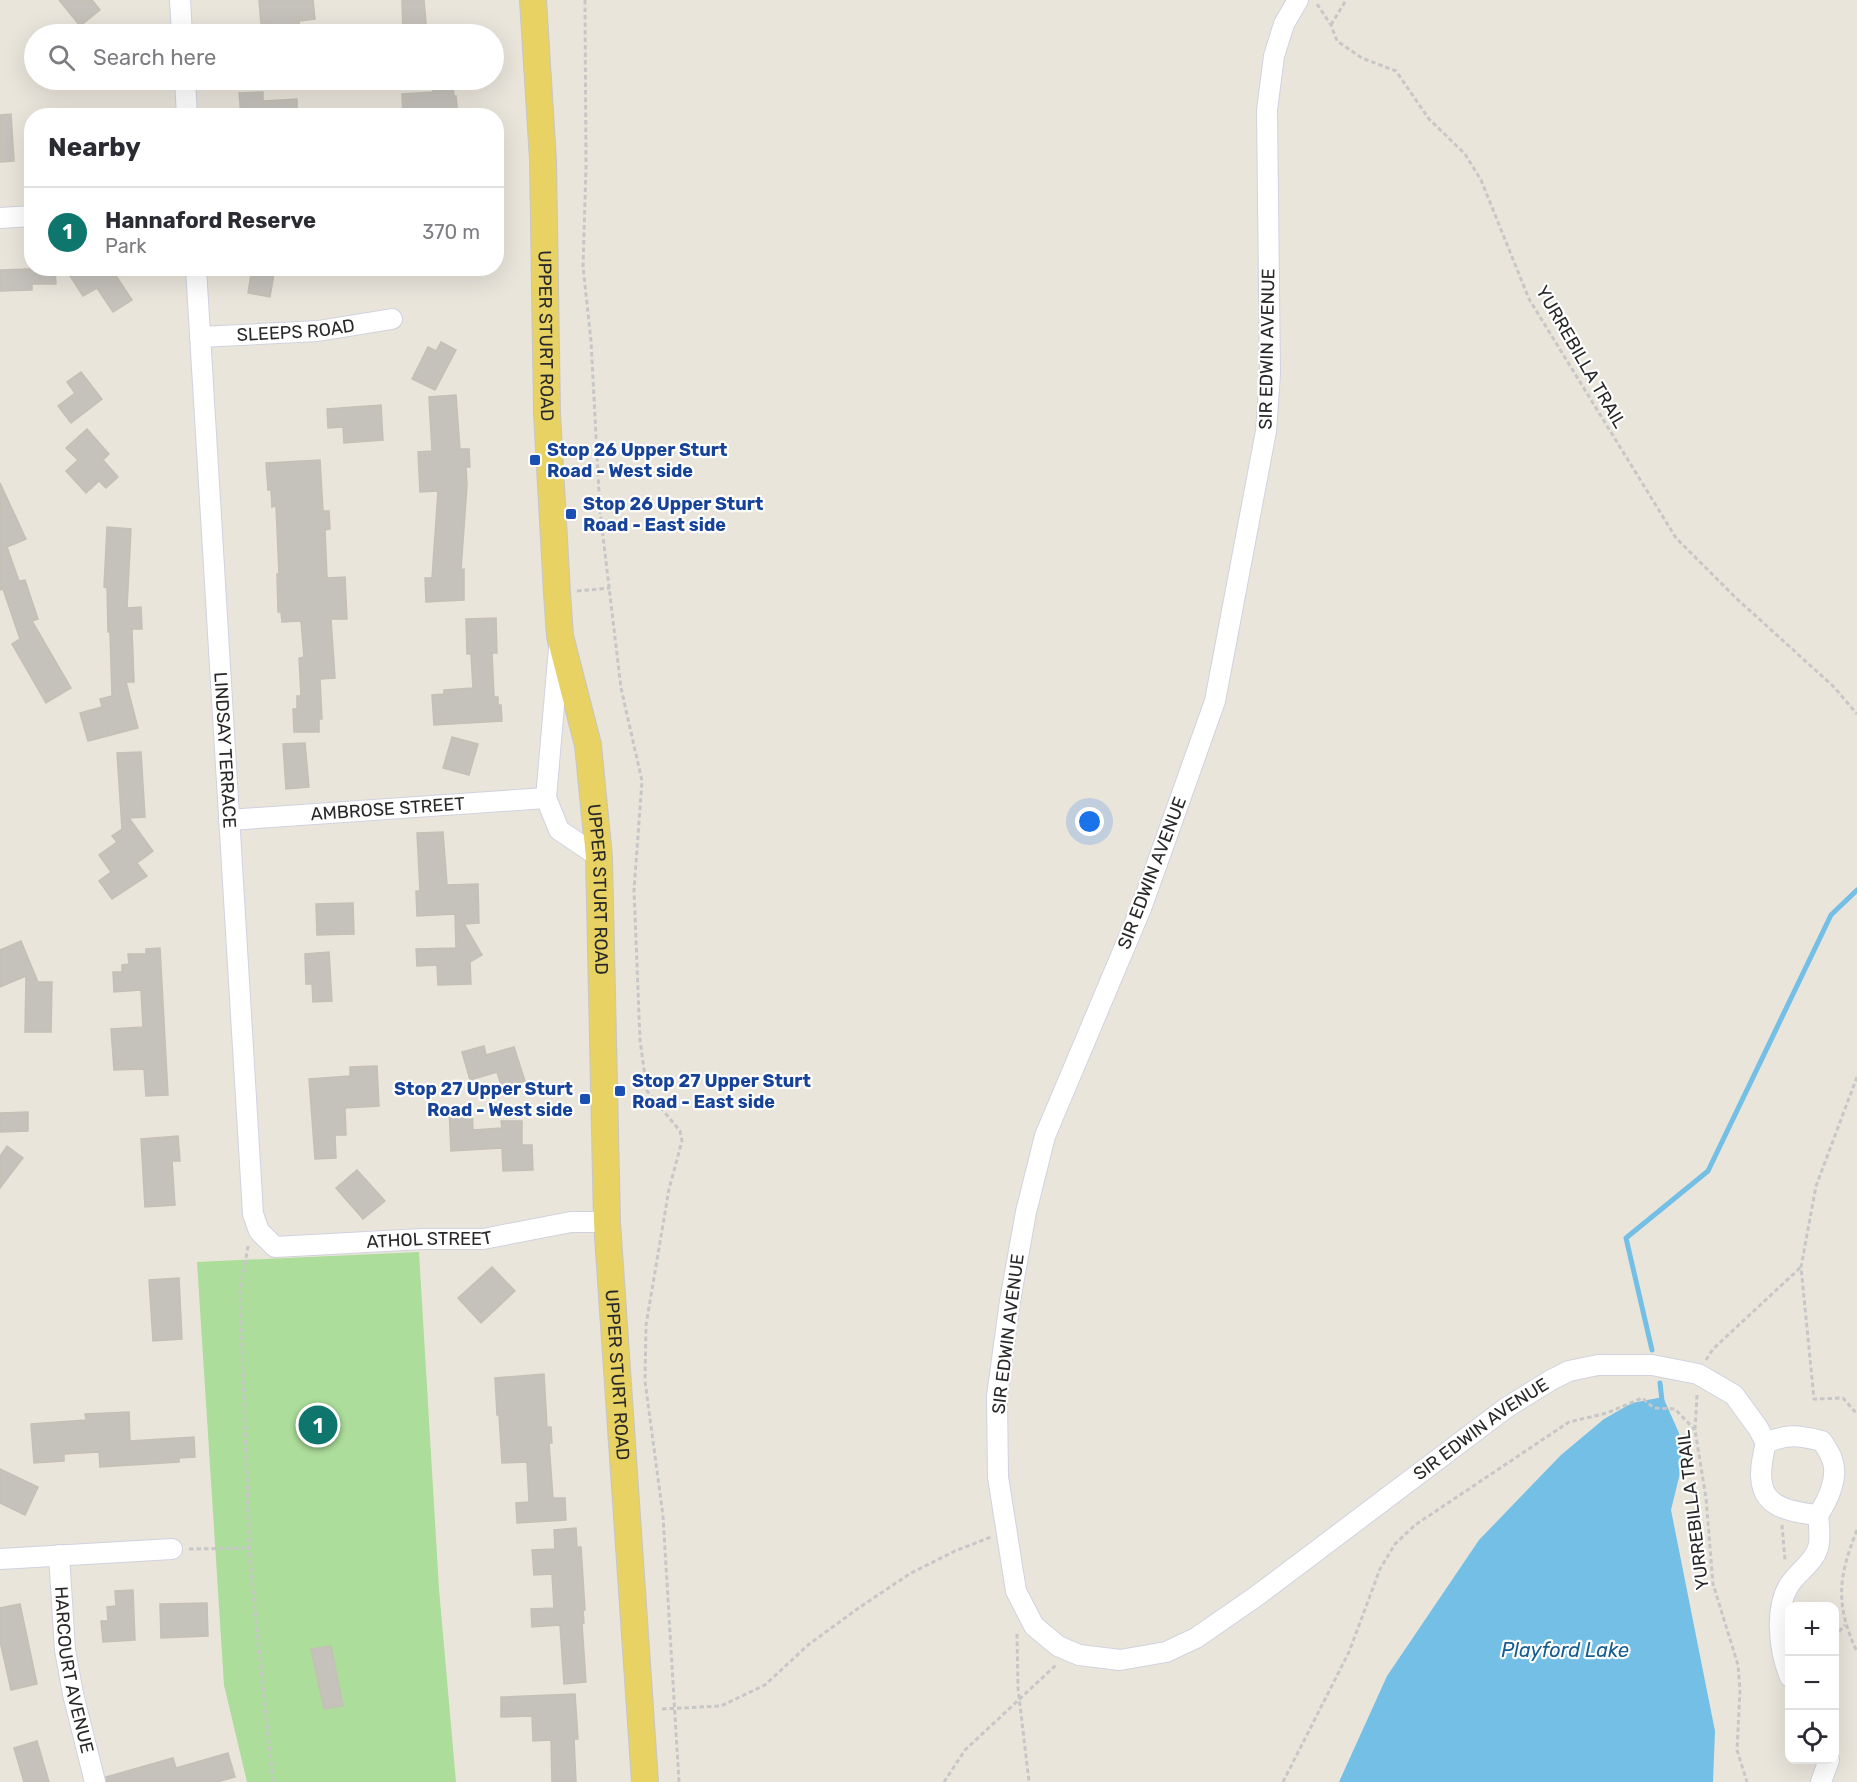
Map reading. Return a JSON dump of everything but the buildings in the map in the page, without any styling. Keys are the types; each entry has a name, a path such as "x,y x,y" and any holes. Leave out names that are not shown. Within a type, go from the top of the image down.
{"main road":[{"name":"UPPER STURT ROAD","path":"533,0 543,160 547,413 560,636 588,745 599,857 607,1222 640,1711 642,1776"}],"street":[{"path":"180,0 181,24"},
{"name":"SIR EDWIN AVENUE","path":"1298,0 1284,24 1274,56 1267,110 1270,374 1266,431 1215,701 1142,906 1044,1136 1031,1190 1010,1301 997,1396 998,1477 1016,1591 1034,1626 1058,1646 1074,1653 1120,1660 1166,1652 1196,1638 1258,1595 1506,1408 1569,1371 1598,1365 1652,1365 1698,1374 1734,1395 1766,1443"},
{"path":"185,90 186,108"},
{"path":"0,218 24,216"},
{"name":"LINDSAY TERRACE","path":"196,276 253,1214 259,1231"},
{"name":"SLEEPS ROAD","path":"200,337 318,331 392,319"},
{"path":"560,636 546,798 559,830 599,857"},
{"name":"AMBROSE STREET","path":"229,820 546,798"},
{"name":"ATHOL STREET","path":"259,1231 275,1247 422,1239 483,1239 571,1222 607,1222"},
{"path":"1785,1660 1780,1644 1781,1602 1792,1580 1809,1564 1819,1546 1818,1515 1828,1499 1833,1480 1833,1460 1822,1441 1781,1436 1766,1443 1761,1463 1762,1490 1774,1506 1796,1513 1818,1515"},
{"path":"0,1559 172,1549"},
{"name":"HARCOURT AVENUE","path":"59,1555 65,1650 73,1694 95,1782"},
{"path":"1821,1782 1828,1764"}],"path":[{"path":"585,0 586,167 583,267 591,341 600,511 621,688 642,781 634,890 640,1040 647,1091 680,1131 682,1141 669,1189 646,1325 645,1381 663,1516 679,1782"},
{"name":"YURREBILLA TRAIL","path":"1314,0 1331,25 1337,41 1362,58 1396,71 1429,119 1465,154 1481,180 1530,299 1676,538 1736,598 1834,687 1857,714"},
{"path":"1331,25 1346,0"},
{"path":"557,593 610,588"},
{"path":"1857,1077 1816,1186 1801,1267 1814,1399 1843,1398 1857,1414"},
{"path":"259,1231 249,1239 240,1292 250,1548 256,1628 273,1782"},
{"path":"1698,1374 1713,1349 1801,1267"},
{"name":"YURREBILLA TRAIL","path":"1698,1374 1695,1430 1706,1498 1713,1584 1738,1665 1740,1690 1737,1750 1747,1782"},
{"path":"1283,1782 1349,1652 1380,1569 1395,1544 1415,1525 1569,1422 1607,1413 1642,1398 1654,1408 1675,1409 1695,1430"},
{"path":"1774,1506 1782,1527 1786,1589"},
{"path":"1857,1530 1840,1585 1845,1625 1857,1652"},
{"path":"640,1711 721,1706 765,1685 808,1645 911,1573 955,1551 1007,1531"},
{"path":"172,1549 250,1548"},
{"path":"1017,1623 1019,1699 1029,1782"},
{"path":"1839,1632 1845,1625"},
{"path":"944,1782 965,1750 1050,1668 1074,1653"}],"green space":[{"path":"419,1252 439,1589 456,1782 247,1782 224,1685 197,1262"}],"water":[{"name":"Playford Lake","path":"1663,1397 1679,1433 1682,1465 1671,1510 1715,1731 1713,1782 1339,1782 1387,1676 1479,1540 1561,1455 1604,1419 1632,1403"}],"waterway":[{"path":"1652,1350 1626,1238 1708,1171 1831,915 1857,890"},
{"path":"1660,1383 1662,1401"}],"place":[{"name":"Stop 26 Upper Sturt Road - West side","path":"535,460"},
{"name":"Stop 26 Upper Sturt Road - East side","path":"571,514"},
{"name":"Stop 27 Upper Sturt Road - East side","path":"620,1091"},
{"name":"Stop 27 Upper Sturt Road - West side","path":"585,1099"},
{"name":"Hannaford Reserve","path":"318,1425"}]}
